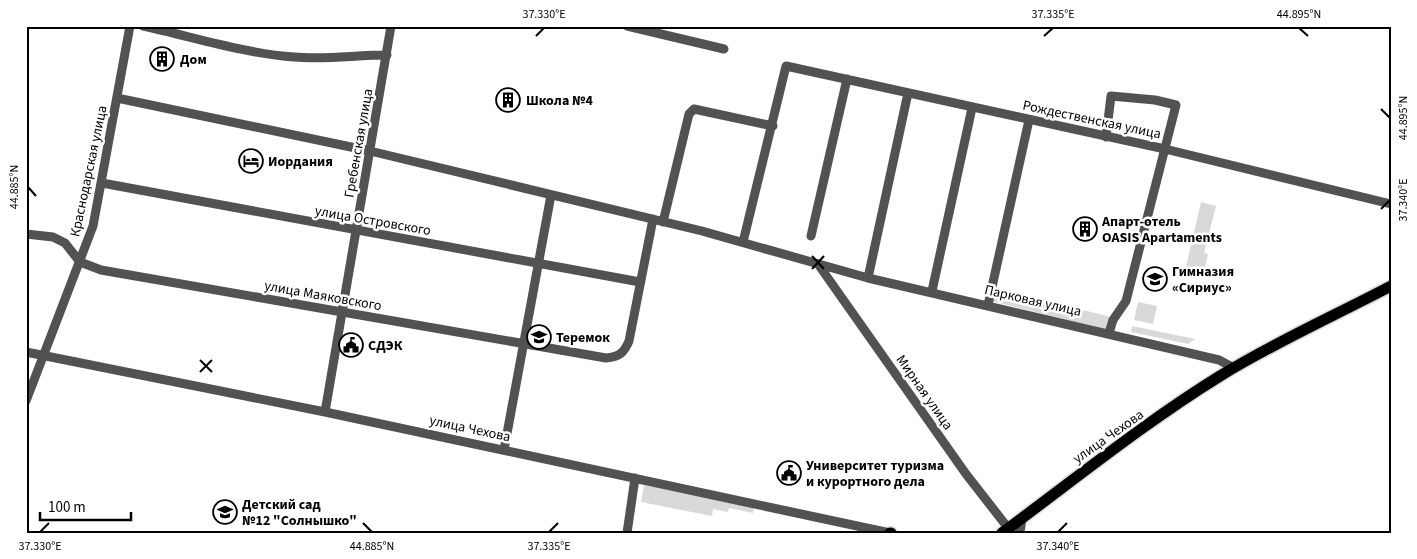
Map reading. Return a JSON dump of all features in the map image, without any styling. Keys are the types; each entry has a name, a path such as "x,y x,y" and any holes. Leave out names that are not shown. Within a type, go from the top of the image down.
{"main road":[{"path":"1234,368 1391,286"},
{"name":"улица Чехова","path":"1007,531 1091,465 1234,368"}],"street":[{"name":"Краснодарская улица","path":"26,401 93,226 130,26"},
{"path":"143,26 293,57 328,59 359,55 387,55"},
{"name":"Гребенская улица","path":"325,412 391,26"},
{"path":"627,26 724,50"},
{"name":"Рождественская улица","path":"773,126 786,66 1165,149 1391,204"},
{"path":"811,236 847,79"},
{"path":"868,278 908,93"},
{"name":"Рождественская улица","path":"1106,137 1111,96 1155,100 1176,105 1165,149"},
{"name":"Парковая улица","path":"117,98 370,151 653,219 743,242 868,278 932,291 1219,360 1234,368"},
{"path":"932,291 972,108"},
{"path":"663,222 689,114 694,110 773,126 743,242"},
{"path":"988,305 1028,120"},
{"path":"1109,333 1113,320 1126,301 1165,149"},
{"name":"улица Островского","path":"102,183 356,232 640,282"},
{"path":"504,450 552,195"},
{"path":"640,282 653,219"},
{"path":"26,234 53,237 65,243 80,262"},
{"name":"улица Маяковского","path":"80,262 101,270 606,358 615,357 624,352 629,341 640,282"},
{"name":"Мирная улица","path":"818,264 1007,531"},
{"name":"улица Чехова","path":"26,352 42,357 325,412 891,533"},
{"path":"627,533 635,478"},
{"path":"1020,533 1022,518"}],"shaded area":[{"path":"1201,202 1216,206 1204,253 1208,254 1203,275 1185,271"},
{"path":"994,288 1111,317 1108,330 991,301"},
{"path":"1138,302 1157,306 1153,324 1134,320"},
{"path":"1132,326 1195,339 1188,344 1131,332"},
{"path":"644,485 754,507 753,513 729,508 728,512 713,509 712,516 641,502"}],"place":[{"name":"Дом","path":"162,59"},
{"name":"Школа №4","path":"508,100"},
{"name":"Иордания","path":"251,161"},
{"name":"Апарт-отель OASIS Apartaments","path":"1085,229"},
{"name":"Гимназия «Сириус»","path":"1155,279"},
{"name":"Теремок","path":"539,337"},
{"name":"СДЭК","path":"351,345"},
{"name":"Университет туризма и курортного дела","path":"789,473"},
{"name":"Детский сад №12 \"Солнышко\"","path":"225,512"}]}
